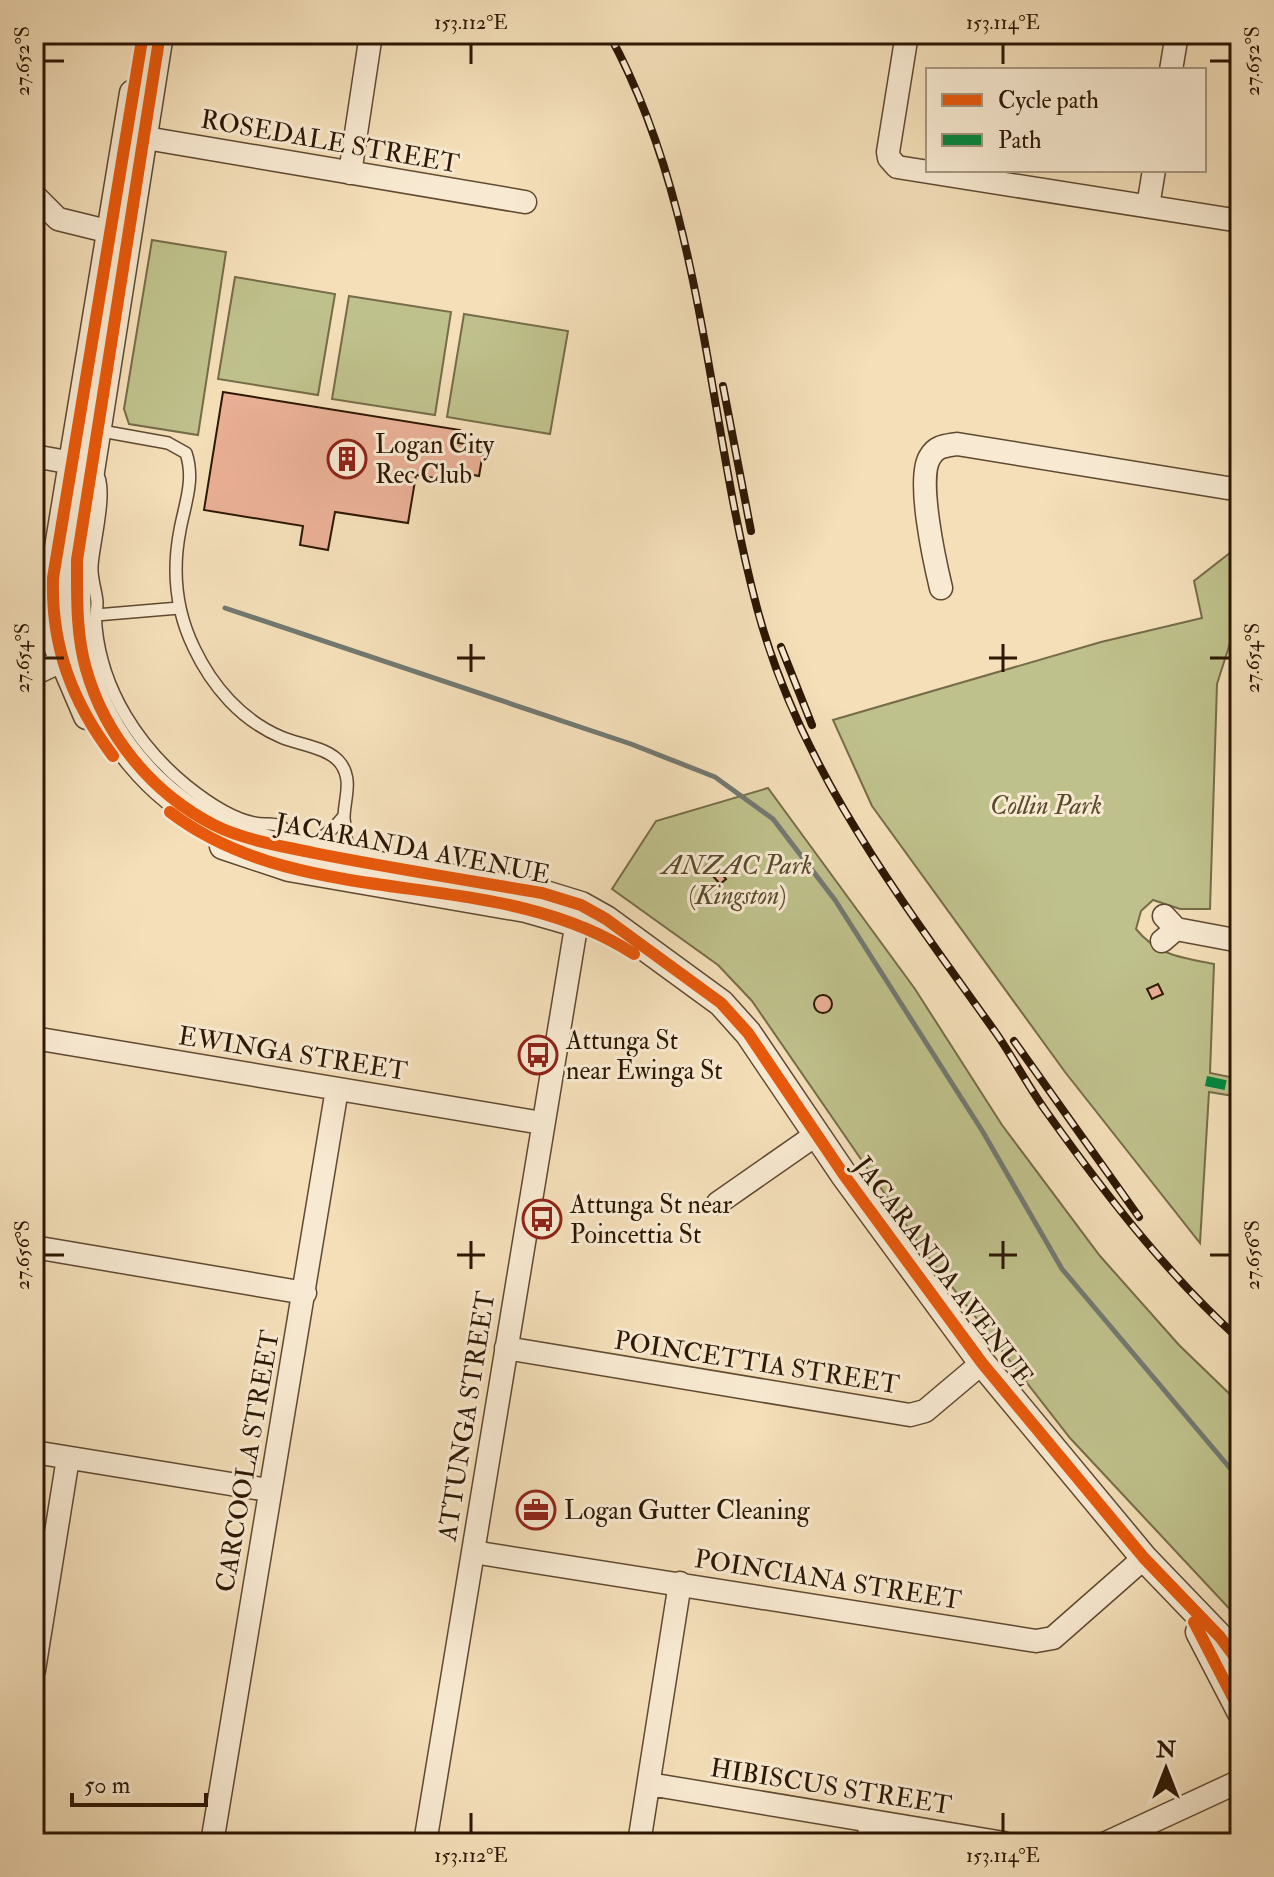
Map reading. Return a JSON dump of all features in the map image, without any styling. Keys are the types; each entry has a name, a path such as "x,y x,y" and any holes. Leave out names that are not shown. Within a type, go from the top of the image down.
{"street":[{"name":"JACARANDA AVENUE","path":"135,136 143,34"},
{"name":"JACARANDA AVENUE","path":"160,34 135,136 80,464 72,655 85,713 127,773 155,801 200,834 239,853 289,868 526,909 577,913"},
{"path":"350,173 371,34"},
{"path":"907,34 888,152 897,167 926,172"},
{"path":"1171,68 1177,34"},
{"name":"ROSEDALE STREET","path":"135,136 525,202"},
{"path":"929,172 1240,221"},
{"path":"1148,206 1154,172"},
{"path":"34,195 58,219 118,235"},
{"path":"941,588 931,547 925,474 928,458 939,446 957,444 1240,490"},
{"path":"34,456 80,464"},
{"name":"JACARANDA AVENUE","path":"72,655 127,754 154,783 184,808 216,826 298,844 350,860 542,893 692,978 721,1003 748,1033 753,1045 982,1363 1144,1558 1220,1637 1240,1664"},
{"path":"34,674 72,655"},
{"name":"ATTUNGA STREET","path":"425,1843 577,913"},
{"path":"1167,929 1240,941"},
{"name":"EWINGA STREET","path":"34,1038 542,1123"},
{"name":"CARCOOLA STREET","path":"212,1843 268,1490 305,1293 337,1089"},
{"path":"718,1203 817,1134"},
{"path":"34,1247 305,1293"},
{"name":"POINCETTIA STREET","path":"506,1348 910,1415 925,1411 982,1363"},
{"path":"34,1452 268,1490"},
{"path":"35,1660 68,1458"},
{"name":"POINCIANA STREET","path":"473,1552 1036,1641 1053,1638 1144,1558"},
{"path":"639,1843 680,1583"},
{"name":"JACARANDA AVENUE","path":"1180,1597 1240,1711"},
{"path":"1106,1843 1240,1781"},
{"name":"HIBISCUS STREET","path":"649,1784 870,1832 1004,1843"}],"lane":[{"path":"86,428 168,443 186,453 192,469 175,562 175,597 198,656 231,704 280,737 326,752 341,764 347,779 344,816 350,860 357,868 412,881 437,894"},
{"path":"80,464 100,475 103,488 92,571 102,656 118,702 139,739 167,770 201,797 234,815 261,824 279,824 298,844 326,835 344,816"},
{"path":"96,615 179,608"}],"green space":[{"path":"152,240 226,252 198,435 129,424 124,409"},
{"path":"235,277 335,294 318,395 218,379"},
{"path":"349,296 451,312 435,415 332,399"},
{"path":"464,314 568,331 550,434 447,417"},
{"name":"Collin Park","path":"1240,545 1240,612 1217,684 1210,909 1180,909 1153,900 1141,911 1136,929 1161,950 1214,964 1210,1073 1240,1079 1240,1097 1209,1092 1200,1243 1065,1072 872,806 833,720 1101,642 1202,618 1194,581"},
{"name":"ANZAC Park (Kingston)","path":"768,788 915,989 1002,1125 1100,1256 1179,1345 1240,1404 1238,1618 1070,1438 927,1255 752,1001 718,965 612,889 656,821"}],"building":[{"name":"Logan City Rec Club","path":"223,392 460,430 458,443 484,447 479,476 452,471 451,481 416,475 408,523 335,512 328,550 300,545 303,526 204,510"},
{"path":"711,861 726,879 720,884 705,867"},
{"path":"1158,984 1163,994 1152,999 1147,989"},
{"path":"819,995 827,995 832,1004 830,1011 819,1013 814,1008 814,1000"}],"waterway":[{"path":"225,608 631,744 715,777 773,819 835,900 983,1132 1062,1269 1240,1480"}],"railway":[{"path":"609,34 641,101 685,243 740,536 757,608 799,724 857,831 1048,1114 1138,1232 1187,1288 1240,1340"},
{"path":"723,386 751,531"},
{"path":"781,647 812,725"},
{"path":"1014,1041 1139,1217"}],"marked path":[{"path":"1206,1081 1240,1088"}],"cycle path":[{"path":"113,756 86,715 67,672 56,627 53,578 143,34"},
{"path":"160,34 77,560 80,642 86,669 94,694 119,739 151,779 191,812 214,825 250,839 289,848 542,893 581,905 606,919 721,1003 748,1033 844,1175 982,1363 1144,1558 1220,1637 1240,1664"},
{"path":"170,812 223,844 280,865 339,878 522,908 580,926 634,954"},
{"path":"1194,1622 1240,1711"}],"place":[{"name":"Logan City Rec Club","path":"347,459"},
{"name":"Attunga St near Ewinga St","path":"538,1055"},
{"name":"Attunga St near Poincettia St","path":"542,1219"},
{"name":"Logan Gutter Cleaning","path":"536,1510"}]}
